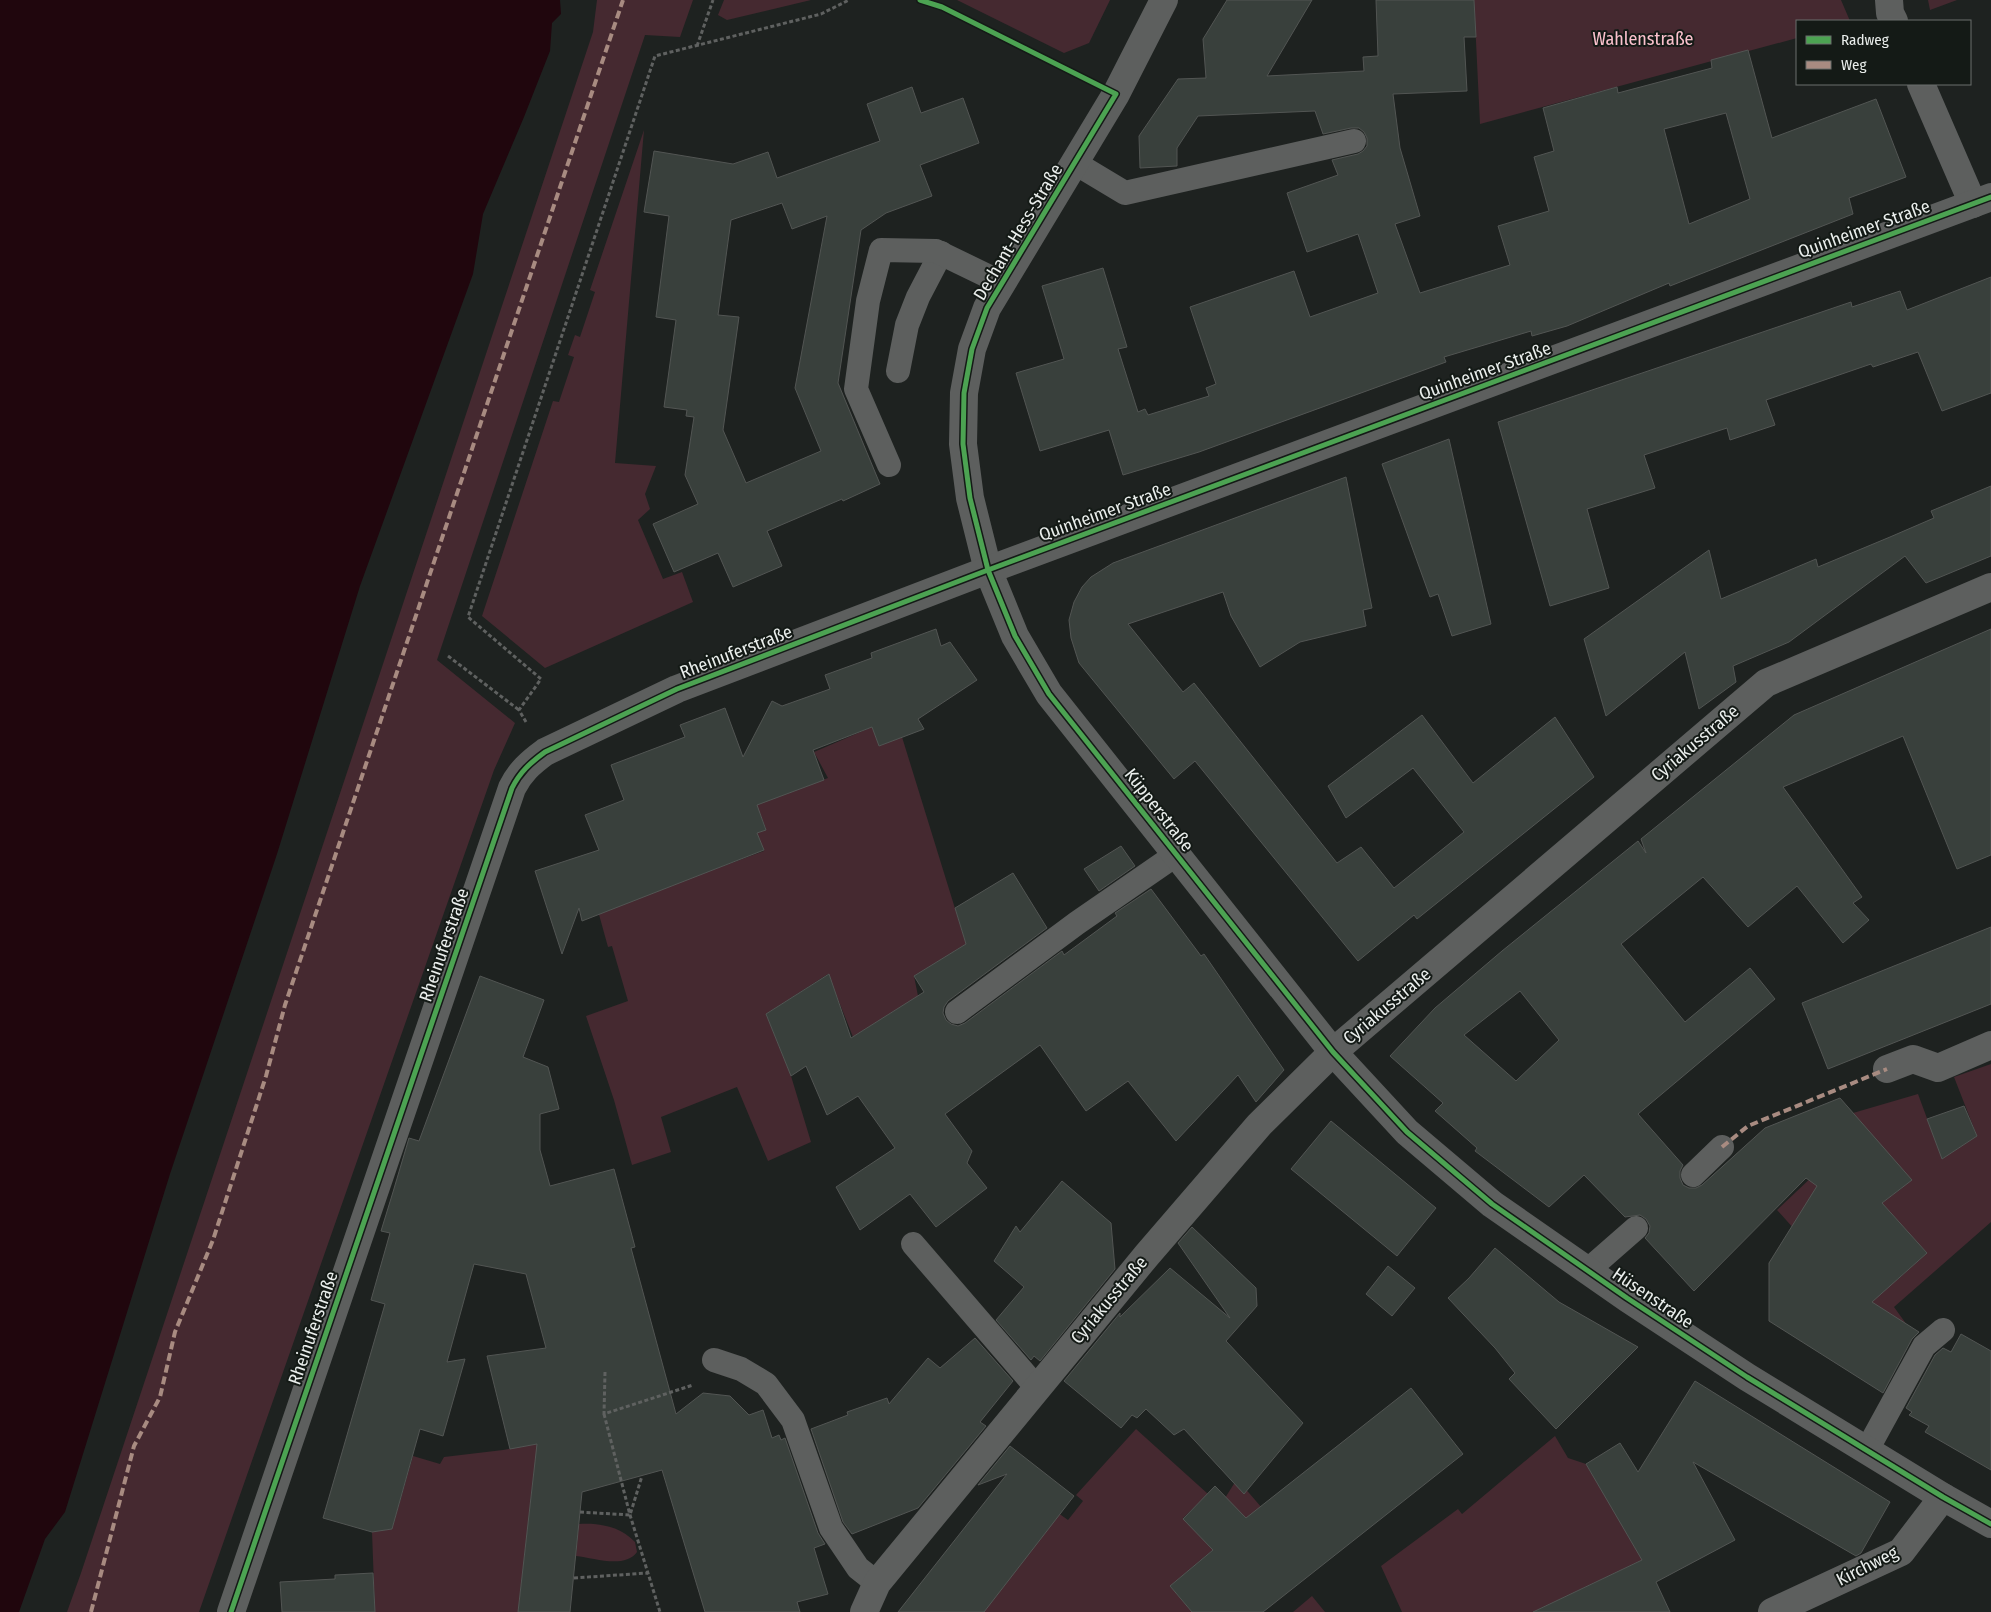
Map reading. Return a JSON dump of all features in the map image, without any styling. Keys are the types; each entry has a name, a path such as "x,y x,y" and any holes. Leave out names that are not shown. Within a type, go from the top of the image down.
{"street":[{"name":"Dechant-Hess-Straße","path":"988,570 968,489 963,444 964,393 972,349 987,308 1116,94 1164,0"},
{"path":"1889,0 1890,13 1894,20"},
{"name":"Quinheimer Straße","path":"988,570 1982,200 1922,85"},
{"name":"Rheinuferstraße","path":"231,1612 512,788 518,776 529,764 545,752 677,690 988,570"},
{"name":"Küpperstraße","path":"988,570 1015,636 1049,694 1333,1052"},
{"name":"Cyriakusstraße","path":"864,1612 877,1583 1147,1254 1259,1125 1333,1052 1766,683 1991,587"},
{"path":"1887,1069 1913,1059 1938,1068 1991,1045"},
{"name":"Hüsenstraße","path":"1333,1052 1407,1132 1492,1204 1747,1377 1943,1497 1991,1524"},
{"name":"Kirchweg","path":"1772,1612 1901,1552 1943,1497"}],"lane":[{"path":"1075,163 1125,193 1354,141"},
{"path":"889,466 856,389 868,301 881,250 936,251 1002,283"},
{"path":"898,371 907,325 918,297 941,253"},
{"path":"957,1012 1077,923 1177,854"},
{"path":"1693,1175 1722,1147"},
{"path":"1588,1270 1636,1228"},
{"path":"913,1244 1037,1388"},
{"path":"1867,1450 1924,1346 1943,1330"},
{"path":"714,1360 741,1369 766,1384 793,1420 831,1528 858,1568 877,1583"}],"path":[{"path":"697,46 713,0"},
{"path":"519,710 541,680 468,617 655,56 821,14 849,0"},
{"path":"448,656 519,710 545,752"},
{"path":"604,1414 741,1369"},
{"path":"605,1372 604,1414 630,1515 660,1612"},
{"path":"630,1515 642,1476"},
{"path":"580,1512 630,1515"},
{"path":"574,1578 648,1573"}],"green space":[{"path":"597,0 693,0 680,37 645,35 437,660 515,723 494,770 199,1612 67,1612 593,32"},
{"path":"724,0 811,0 727,20 718,15"},
{"path":"957,0 1110,0 1089,43 1064,53"},
{"name":"Wahlenstraße","path":"1474,0 1841,0 1850,20 1796,20 1796,38 1480,124"},
{"path":"1928,0 1957,0 1930,10"},
{"path":"644,130 615,463 656,466 645,494 650,509 638,520 663,579 682,572 693,602 545,668 482,616 553,401 559,402 574,357 568,355 575,335 580,337 595,292 590,290"},
{"path":"872,727 879,746 902,737 966,944 914,976 918,996 853,1037 828,974 766,1014 791,1076 811,1142 768,1161 737,1087 661,1117 671,1152 632,1165 614,1100 586,1016 628,1001 612,946 608,947 590,882 688,879 764,851 757,833 766,829 760,813 754,815 751,807 828,778 814,752"},
{"path":"1991,1064 1991,1222 1894,1307 1907,1325 1891,1337 1777,1210 1815,1174 1897,1280 1927,1253 1882,1203 1902,1188 1880,1163 1853,1113 1918,1094 1942,1159 1977,1136 1954,1077"},
{"path":"1136,1429 1208,1494 1183,1518 1194,1530 1220,1506 1237,1479 1262,1508 1170,1586 1192,1612 985,1612 1046,1532 1045,1522 1054,1510 1068,1520 1083,1501 1076,1495"},
{"path":"1555,1436 1568,1458 1586,1464 1644,1559 1533,1612 1402,1612 1381,1566 1458,1509 1462,1514"},
{"path":"548,1442 568,1456 534,1470 518,1612 375,1612 372,1532 392,1529 413,1456 440,1464 444,1457"},
{"path":"579,1524 602,1525 623,1532 635,1542 637,1552 632,1557 617,1561 576,1556"},
{"path":"1312,1596 1325,1612 1293,1612"}],"shaded area":[{"path":"0,0 560,0 561,14 552,23 550,51 483,214 473,274 360,586 277,854 170,1174 65,1512 45,1539 19,1612 0,1612"}],"building":[{"path":"1227,0 1312,0 1267,76 1364,71 1363,57 1378,56 1376,0 1474,0 1476,37 1464,37 1467,91 1393,94 1400,148 1420,216 1395,224 1420,293 1510,265 1498,226 1549,211 1534,157 1554,151 1543,108 1617,87 1618,93 1712,68 1711,60 1748,50 1772,138 1876,99 1906,177 1849,198 1853,214 1670,286 1669,283 1567,326 1532,336 1531,331 1444,357 1446,362 1199,452 1123,475 1109,430 1040,451 1016,373 1064,359 1042,286 1103,268 1127,347 1118,349 1138,412 1145,409 1148,415 1209,396 1206,388 1216,384 1190,307 1294,271 1310,317 1378,293 1358,234 1307,252 1287,193 1338,175 1332,160 1358,154 1367,146 1367,138 1359,128 1323,134 1315,111 1198,116 1177,148 1177,166 1140,168 1139,136 1178,79 1206,78 1203,39","holes":["1726,113 1750,199 1689,224 1664,129"]},
{"path":"912,87 921,113 963,98 979,143 920,165 932,196 886,213 861,230 838,383 880,484 767,531 782,566 733,587 718,553 674,572 653,524 698,504 685,475 694,417 686,416 687,410 664,407 676,320 656,317 669,216 644,212 654,151 733,164 768,152 777,178 880,141 867,104","holes":["782,203 792,229 827,216 795,388 821,451 746,483 723,430 739,317 718,315 731,220"]},
{"path":"1991,277 1991,393 1942,411 1918,352 1873,367 1871,364 1766,400 1775,425 1730,440 1727,428 1644,455 1655,488 1587,509 1609,588 1550,606 1498,422 1851,302 1852,307 1900,291 1907,310"},
{"path":"1449,439 1491,624 1452,636 1438,594 1430,597 1382,464"},
{"path":"1346,477 1372,608 1363,610 1366,626 1300,642 1260,667 1231,616 1223,592 1128,624 1183,692 1194,683 1337,863 1361,847 1394,888 1464,832 1413,768 1346,818 1328,786 1422,715 1473,783 1555,717 1594,777 1417,919 1414,915 1358,961 1195,761 1174,779 1079,663 1071,638 1069,620 1074,602 1082,587 1091,577 1113,563"},
{"path":"1991,486 1991,556 1926,583 1905,556 1789,642 1733,666 1736,682 1699,709 1685,652 1606,716 1584,639 1709,550 1721,599 1816,559 1818,567 1890,537 1934,518 1931,511"},
{"path":"936,629 941,646 950,642 977,680 918,719 924,729 879,746 872,727 813,750 824,780 757,805 766,830 757,833 764,850 582,921 579,908 562,954 535,871 599,850 585,815 624,800 611,765 685,737 680,725 725,708 743,757 772,701 782,706 830,689 825,675 872,658 871,653"},
{"path":"1991,629 1991,855 1957,869 1903,736 1783,787 1862,897 1853,903 1869,920 1843,943 1797,886 1748,927 1703,877 1621,944 1685,1022 1750,968 1775,999 1638,1114 1683,1165 1680,1171 1680,1178 1683,1185 1689,1188 1696,1188 1702,1185 1765,1128 1840,1098 1912,1180 1882,1203 1927,1253 1872,1302 1919,1332 1912,1339 1883,1393 1769,1321 1769,1263 1817,1186 1806,1178 1694,1291 1645,1238 1649,1233 1650,1226 1646,1219 1640,1215 1625,1217 1584,1175 1549,1207 1475,1151 1477,1148 1435,1111 1443,1103 1390,1056 1435,1008 1638,841 1646,853 1641,839 1794,715","holes":["1520,991 1559,1040 1516,1081 1464,1035"]},
{"path":"1121,846 1135,866 1099,891 1084,869"},
{"path":"1013,873 1047,928 948,1001 943,1013 946,1020 951,1024 958,1026 965,1023 1062,951 1064,955 1117,916 1115,913 1151,889 1201,956 1204,954 1284,1070 1256,1102 1238,1075 1176,1141 1128,1081 1086,1111 1040,1045 945,1114 972,1151 967,1163 987,1188 936,1227 910,1194 860,1230 836,1187 895,1148 858,1096 827,1115 806,1066 791,1076 766,1014 829,974 851,1038 924,992 914,976 966,944 955,908"},
{"path":"1991,927 1991,1004 1828,1069 1802,1003"},
{"path":"480,976 544,1000 523,1057 548,1067 559,1109 540,1114 540,1150 550,1186 614,1169 635,1247 631,1248 676,1414 703,1393 730,1396 749,1415 763,1410 772,1438 779,1435 781,1440 785,1438 818,1533 825,1544 814,1548 828,1594 797,1602 800,1612 705,1612 662,1470 582,1492 570,1612 518,1612 537,1444 510,1449 487,1356 546,1348 526,1274 474,1264 447,1362 465,1359 443,1436 420,1429 392,1529 372,1532 323,1518 385,1304 371,1300 390,1233 381,1231 409,1138 419,1141"},
{"path":"1964,1106 1977,1136 1942,1159 1927,1119"},
{"path":"1331,1121 1436,1208 1397,1256 1291,1169"},
{"path":"1062,1181 1111,1223 1115,1269 1040,1361 1034,1356 1031,1360 996,1320 1024,1287 994,1261 1016,1226 1020,1232"},
{"path":"1192,1227 1256,1288 1257,1306 1226,1341 1303,1423 1244,1494 1184,1429 1174,1435 1146,1409 1137,1418 1132,1415 1121,1428 1064,1381 1120,1313 1120,1317 1170,1268 1230,1318 1178,1243"},
{"path":"1495,1248 1559,1302 1638,1347 1556,1429 1509,1379 1515,1373 1495,1348 1448,1298 1469,1278"},
{"path":"1388,1266 1415,1288 1392,1316 1366,1294"},
{"path":"1961,1334 1991,1351 1991,1470 1925,1432 1929,1426 1909,1415 1912,1412 1906,1408 1935,1355 1943,1348 1951,1352"},
{"path":"975,1338 1013,1381 980,1422 986,1426 918,1508 852,1534 843,1522 811,1429 848,1415 847,1412 887,1398 889,1404 928,1358 940,1368"},
{"path":"1695,1381 1890,1502 1861,1553 1856,1556 1693,1462 1735,1540 1656,1582 1670,1612 1533,1612 1642,1560 1586,1464 1620,1443 1638,1472"},
{"path":"1411,1388 1463,1454 1263,1612 1192,1612 1170,1586 1213,1550 1183,1519 1215,1486 1246,1518"},
{"path":"1010,1446 1074,1496 984,1612 898,1612 1007,1474 978,1485"},
{"path":"373,1573 375,1612 282,1612 280,1582 335,1579 335,1575"}],"marked path":[{"path":"91,1612 134,1446 160,1397 175,1332 213,1240 266,1076 285,1005 623,0"},
{"path":"1722,1147 1748,1126 1887,1069"}],"cycle path":[{"path":"920,0 942,7 1116,94 987,308 972,349 964,393 963,444 970,498 988,570 1015,636 1049,694 1333,1052 1407,1132 1492,1204 1627,1298 1747,1377 1943,1497 1991,1524"},
{"path":"231,1612 512,788 522,772 535,760 545,752 677,689 988,570 1991,197"}]}
